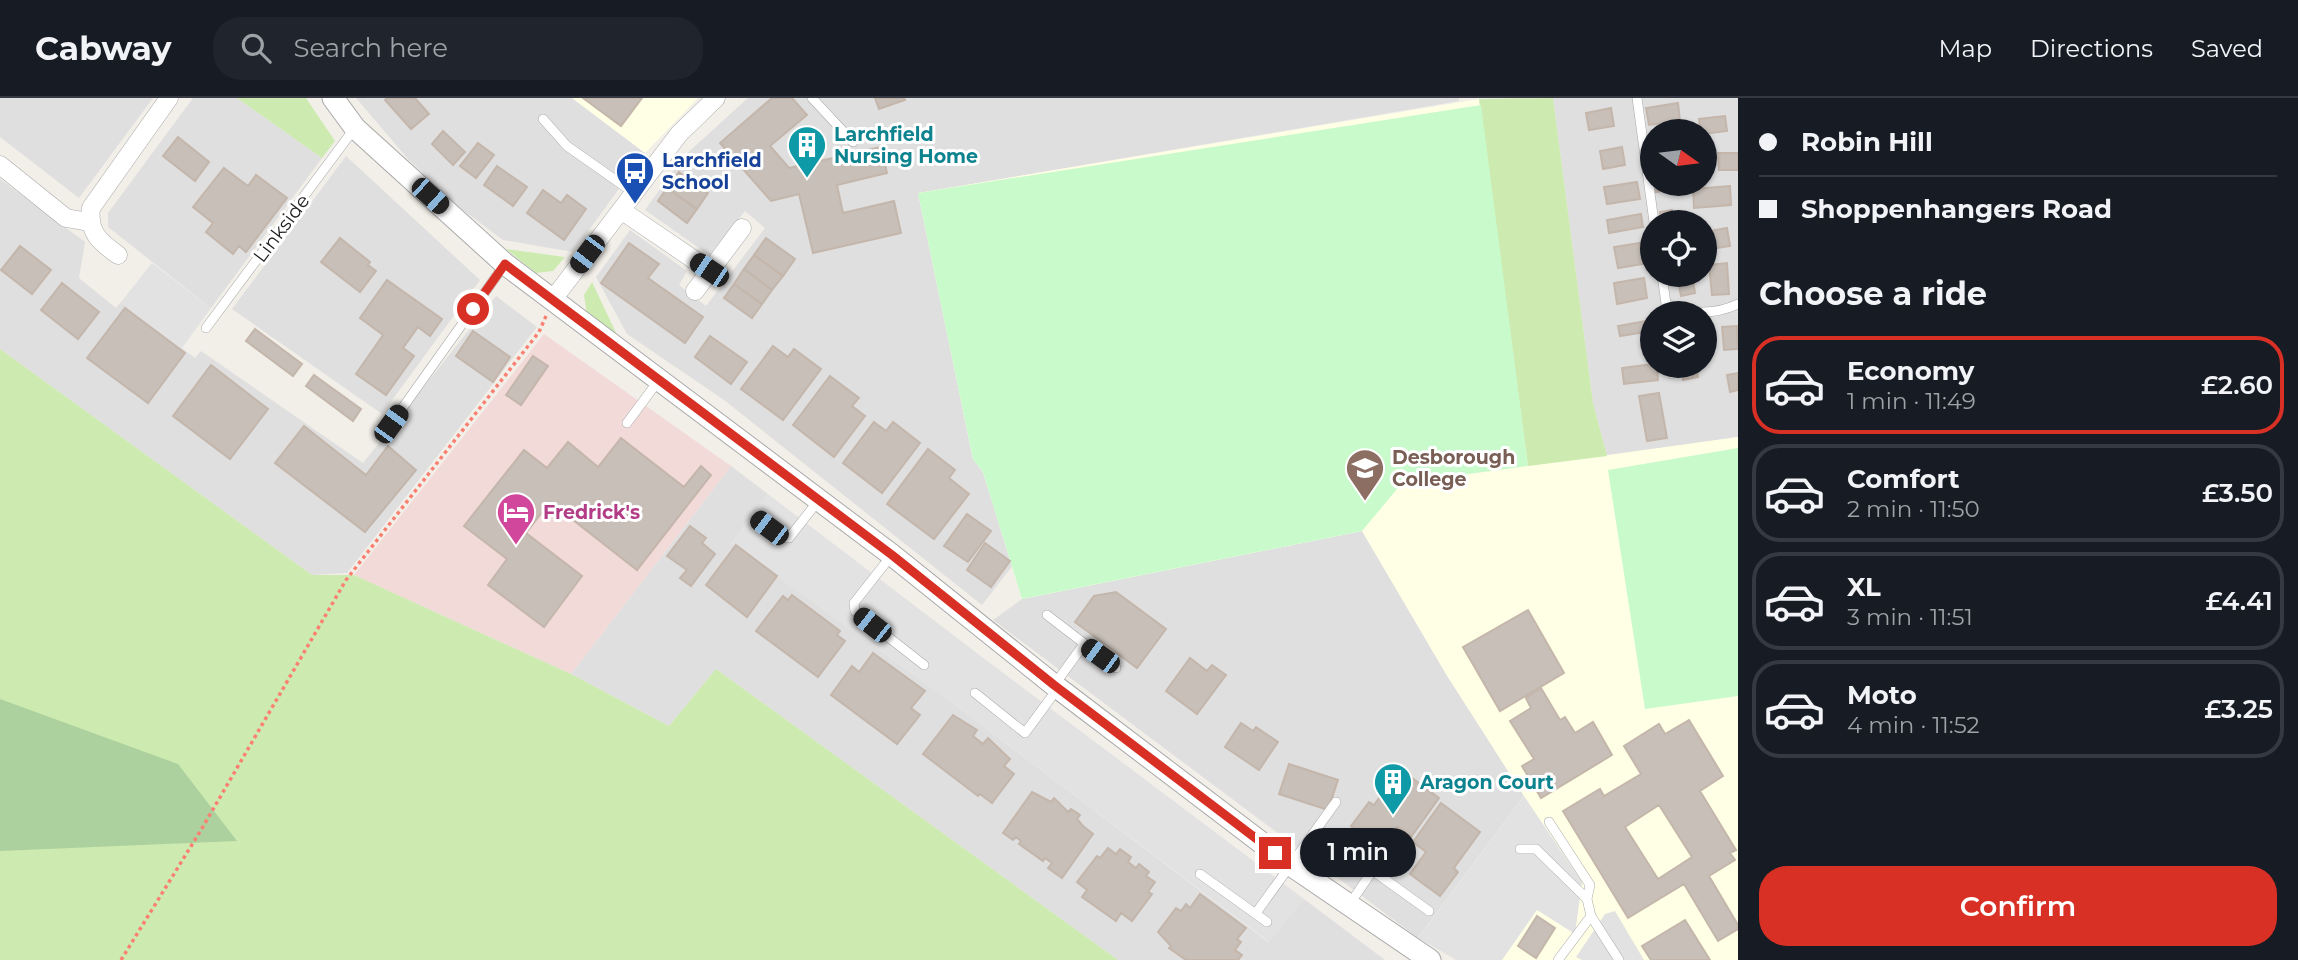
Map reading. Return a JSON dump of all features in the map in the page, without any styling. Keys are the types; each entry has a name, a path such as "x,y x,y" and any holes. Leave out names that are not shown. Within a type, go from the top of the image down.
{"street":[{"path":"118,255 97,239 89,222 90,208 169,98"},
{"path":"333,98 355,128 505,264 554,298 892,555 1056,687 1292,866 1430,960"},
{"path":"554,298 679,134 716,98"},
{"path":"0,165 66,218 89,222"},
{"path":"621,210 709,270"},
{"path":"695,291 742,228"}],"lane":[{"path":"812,98 853,142"},
{"path":"1637,98 1652,210"},
{"path":"543,118 580,156 634,193"},
{"name":"Linkside","path":"206,328 355,128"},
{"path":"391,424 505,264"},
{"path":"1717,310 1738,304"},
{"path":"626,423 660,379"},
{"path":"756,519 781,537 789,538 819,500"},
{"path":"892,555 854,603 855,611 925,665"},
{"path":"1047,615 1116,668"},
{"path":"975,693 1025,733 1084,644"},
{"path":"1256,913 1336,802"},
{"path":"1549,822 1590,885 1587,899 1591,916 1619,960"},
{"path":"1340,847 1429,911"},
{"path":"1520,849 1536,849 1587,899"},
{"path":"1349,905 1373,870"},
{"path":"1200,874 1267,922"},
{"path":"1558,960 1591,916"}],"path":[{"path":"121,960 346,580 539,332 554,298"}],"shaded area":[{"path":"0,98 153,98 79,198 0,137"},
{"path":"193,98 237,98 322,158 211,308 108,227 108,213"},
{"path":"356,98 572,98 645,153 573,252 503,240 455,204 409,160"},
{"path":"572,98 698,98 645,153"},
{"path":"748,98 1459,98 1459,101 919,193 973,459 983,472 1013,565 982,605 724,400 627,334 596,277 630,230 687,271 679,285 706,306 765,228 745,211 709,255 645,210 683,157"},
{"path":"1553,98 1738,98 1738,437 1607,456 1593,403"},
{"name":"Desborough College","path":"1479,99 1528,466 1738,437 1738,960 1456,960 1418,938 1524,796 1446,674 1362,531 1022,599 983,472 973,459 918,193"},
{"path":"346,156 480,280 382,414 232,309"},
{"path":"0,179 85,242 79,278 116,308 121,302 195,358 201,351 363,463 496,296 537,327 347,573 312,575 0,349"},
{"path":"152,263 211,308 182,348 121,302"},
{"path":"544,334 731,466 571,674 354,575"},
{"path":"731,466 768,494 732,543 954,704 1268,942 1304,899 1385,960 1118,960 716,669 669,726 571,674"},
{"path":"768,494 1304,899 1269,942 954,704 732,543"},
{"path":"1362,531 1446,674 1524,796 1418,938 993,620 1022,599"},
{"path":"1524,796 1582,882 1575,934 1537,910 1502,960 1456,960 1418,938"},
{"path":"1615,911 1644,960 1582,960 1576,957 1605,914"}],"green space":[{"path":"237,98 306,98 335,141 322,158"},
{"path":"1553,98 1593,403 1607,456 1528,466 1479,99"},
{"path":"1481,105 1528,466 1402,483 1362,531 1022,599 983,472 973,459 918,193"},
{"path":"506,249 565,257 553,271 536,273"},
{"path":"592,282 617,335 587,314 584,295"},
{"path":"0,349 312,575 354,575 571,674 669,726 716,669 1118,960 0,960"},
{"path":"1738,448 1738,696 1645,709 1608,470"},
{"path":"0,699 178,764 237,841 0,851"}],"building":[{"path":"415,98 429,114 411,129 385,100"},
{"path":"583,98 642,98 621,126"},
{"name":"Larchfield Nursing Home","path":"772,98 792,98 807,115 770,146 789,168 881,147 887,173 837,185 843,213 894,201 901,233 813,253 799,194 771,201 720,143"},
{"path":"875,98 904,98 905,100 879,109"},
{"path":"1678,103 1680,119 1648,119 1646,108"},
{"path":"1611,108 1614,126 1589,130 1586,113"},
{"path":"1725,116 1727,131 1717,132 1717,119 1699,119"},
{"path":"443,131 465,152 453,165 432,144"},
{"path":"178,137 209,162 195,181 163,156"},
{"path":"478,143 494,155 476,178 460,166"},
{"path":"1622,147 1625,165 1603,169 1600,151"},
{"path":"1718,153 1738,153 1738,170 1719,170"},
{"path":"497,166 527,187 513,206 484,185"},
{"path":"224,168 248,186 256,175 287,198 246,252 239,246 233,254 206,232 213,223 193,207"},
{"path":"679,172 708,193 697,209 667,188"},
{"path":"1637,182 1640,199 1607,204 1604,187"},
{"path":"1730,186 1731,205 1694,208 1693,196 1717,196 1717,187"},
{"path":"667,188 697,209 687,223 658,201"},
{"path":"543,190 561,203 567,195 586,209 564,240 527,213"},
{"path":"1640,214 1640,228 1609,233 1607,220"},
{"path":"1727,228 1730,246 1717,248 1717,230"},
{"path":"340,238 370,262 368,265 376,271 360,292 321,262"},
{"path":"766,238 795,259 783,276 754,255"},
{"path":"629,243 659,264 648,278 703,317 685,343 601,283"},
{"path":"1640,243 1640,264 1618,268 1614,247"},
{"path":"20,246 51,270 32,294 1,270"},
{"path":"754,255 783,276 772,290 744,269"},
{"path":"1727,263 1729,294 1712,295 1711,287 1717,287 1717,264"},
{"path":"744,269 772,290 762,304 734,284"},
{"path":"1640,279 1640,287 1645,287 1647,298 1617,304 1614,283"},
{"path":"387,280 442,319 430,336 418,327 403,348 414,356 386,395 356,374 383,335 360,318"},
{"path":"62,283 99,312 78,339 41,310"},
{"path":"734,284 762,304 752,318 724,298"},
{"path":"1679,287 1694,287 1695,293 1681,296"},
{"path":"125,308 185,353 148,403 87,358"},
{"path":"1640,322 1640,333 1620,336 1618,326"},
{"path":"1737,326 1738,349 1724,350 1722,327"},
{"path":"255,329 302,364 293,376 246,341"},
{"path":"473,331 510,357 493,382 456,356"},
{"path":"710,336 747,362 731,384 695,357"},
{"path":"773,346 788,357 794,349 821,369 783,420 741,389"},
{"path":"533,356 548,366 521,405 506,395"},
{"path":"211,365 268,409 230,459 173,416"},
{"path":"1640,366 1640,378 1658,380 1624,384 1622,368"},
{"path":"1738,373 1738,390 1730,392 1727,375"},
{"path":"314,375 361,409 353,421 306,386"},
{"path":"830,376 859,398 852,406 865,416 834,457 793,425"},
{"path":"1659,393 1667,438 1647,441 1639,396"},
{"path":"874,422 886,431 893,422 920,443 882,493 843,463"},
{"path":"304,426 366,475 388,446 416,470 365,532 275,463"},
{"name":"Fredrick's","path":"621,438 684,487 701,466 711,475 637,570 550,502 526,533 582,576 544,627 488,585 507,559 464,526 524,450 547,468 568,442 598,467"},
{"path":"928,449 955,470 949,478 969,494 934,539 887,504"},
{"path":"967,514 991,531 968,562 944,546"},
{"path":"690,526 706,538 702,543 715,554 691,586 680,578 687,570 667,556"},
{"path":"985,543 1010,561 991,587 967,570"},
{"path":"736,545 777,576 747,617 706,585"},
{"path":"1116,592 1166,629 1137,668 1075,622 1094,596"},
{"path":"792,595 840,631 837,635 845,641 818,677 756,631 783,596 788,600"},
{"path":"1528,610 1564,673 1500,711 1463,647"},
{"path":"873,653 925,691 911,708 920,715 897,744 831,695 852,666 859,672"},
{"path":"1190,658 1207,671 1212,665 1226,675 1197,714 1166,691"},
{"path":"1541,688 1560,720 1565,717 1575,733 1593,722 1612,755 1541,798 1522,766 1534,759 1510,721 1531,708 1526,698"},
{"path":"953,715 977,730 973,736 983,744 988,738 1010,759 1004,766 1014,774 992,803 980,794 978,796 923,754"},
{"path":"1689,720 1723,776 1700,791 1736,850 1730,853 1735,860 1709,876 1738,925 1738,929 1718,941 1684,884 1628,918 1563,811 1600,789 1604,796 1641,774 1624,746 1659,724 1665,734","holes":["1659,805 1692,857 1658,879 1625,827"]},
{"path":"1241,723 1253,731 1256,727 1278,742 1259,770 1225,747"},
{"path":"1289,764 1338,780 1328,810 1279,794"},
{"name":"Aragon Court","path":"1400,769 1439,798 1411,837 1397,827 1381,848 1351,826 1369,802 1374,805"},
{"path":"1032,792 1051,802 1054,798 1068,812 1071,809 1080,815 1077,819 1093,834 1062,878 1048,868 1052,863 1045,858 1043,861 1019,844 1021,841 1016,837 1013,840 1003,833"},
{"name":"Aragon Court","path":"1441,803 1480,832 1454,868 1458,872 1440,896 1410,874 1426,852 1413,842"},
{"path":"1108,848 1116,854 1120,849 1131,857 1128,862 1136,868 1139,864 1149,872 1146,876 1155,882 1148,892 1152,894 1132,921 1121,913 1116,921 1082,897 1087,890 1077,882 1097,856 1100,858"},
{"path":"1200,894 1246,928 1237,939 1241,942 1235,950 1242,955 1238,960 1186,960 1169,948 1171,946 1158,932 1176,908 1181,911 1186,904 1190,908"},
{"path":"1537,916 1555,928 1536,958 1518,946"},
{"path":"1685,920 1710,960 1651,960 1642,946"}],"place":[{"name":"Larchfield Nursing Home","path":"807,179"},
{"name":"Larchfield School","path":"635,205"},
{"name":"Desborough College","path":"1365,502"},
{"name":"Fredrick's","path":"516,546"},
{"name":"Aragon Court","path":"1393,816"}],"route":[{"path":"473,309 505,264 554,298 892,555 1054,685 1275,853"}]}
